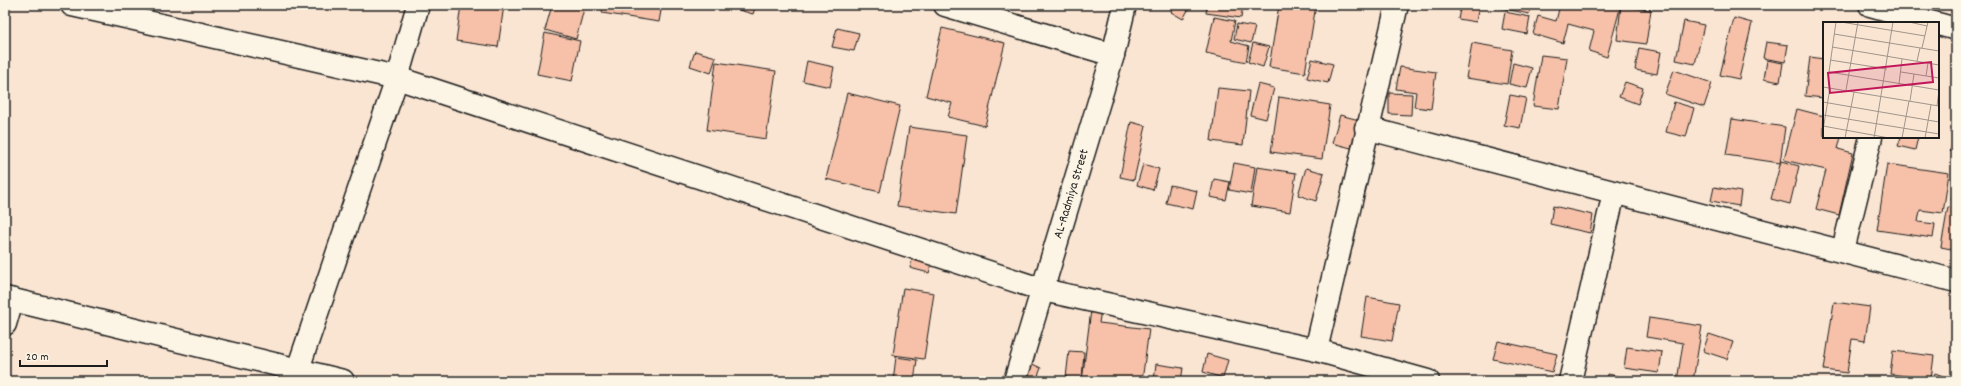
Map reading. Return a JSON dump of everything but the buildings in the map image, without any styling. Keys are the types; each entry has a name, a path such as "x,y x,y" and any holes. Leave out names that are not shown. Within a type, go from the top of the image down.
{"street":[{"path":"72,5 397,78 1043,290 1316,350 1428,381"},
{"path":"298,369 397,78 418,5"},
{"path":"945,5 1113,55"},
{"name":"AL-Radmiya Street","path":"1015,381 1113,55 1125,5"},
{"path":"1316,350 1366,128 1397,5"},
{"path":"1870,5 1901,19 1926,22"},
{"path":"1939,24 1956,29"},
{"path":"1366,128 1956,280"},
{"path":"1843,250 1871,138"},
{"path":"1570,381 1614,193"},
{"path":"5,324 8,299 343,381"}]}
